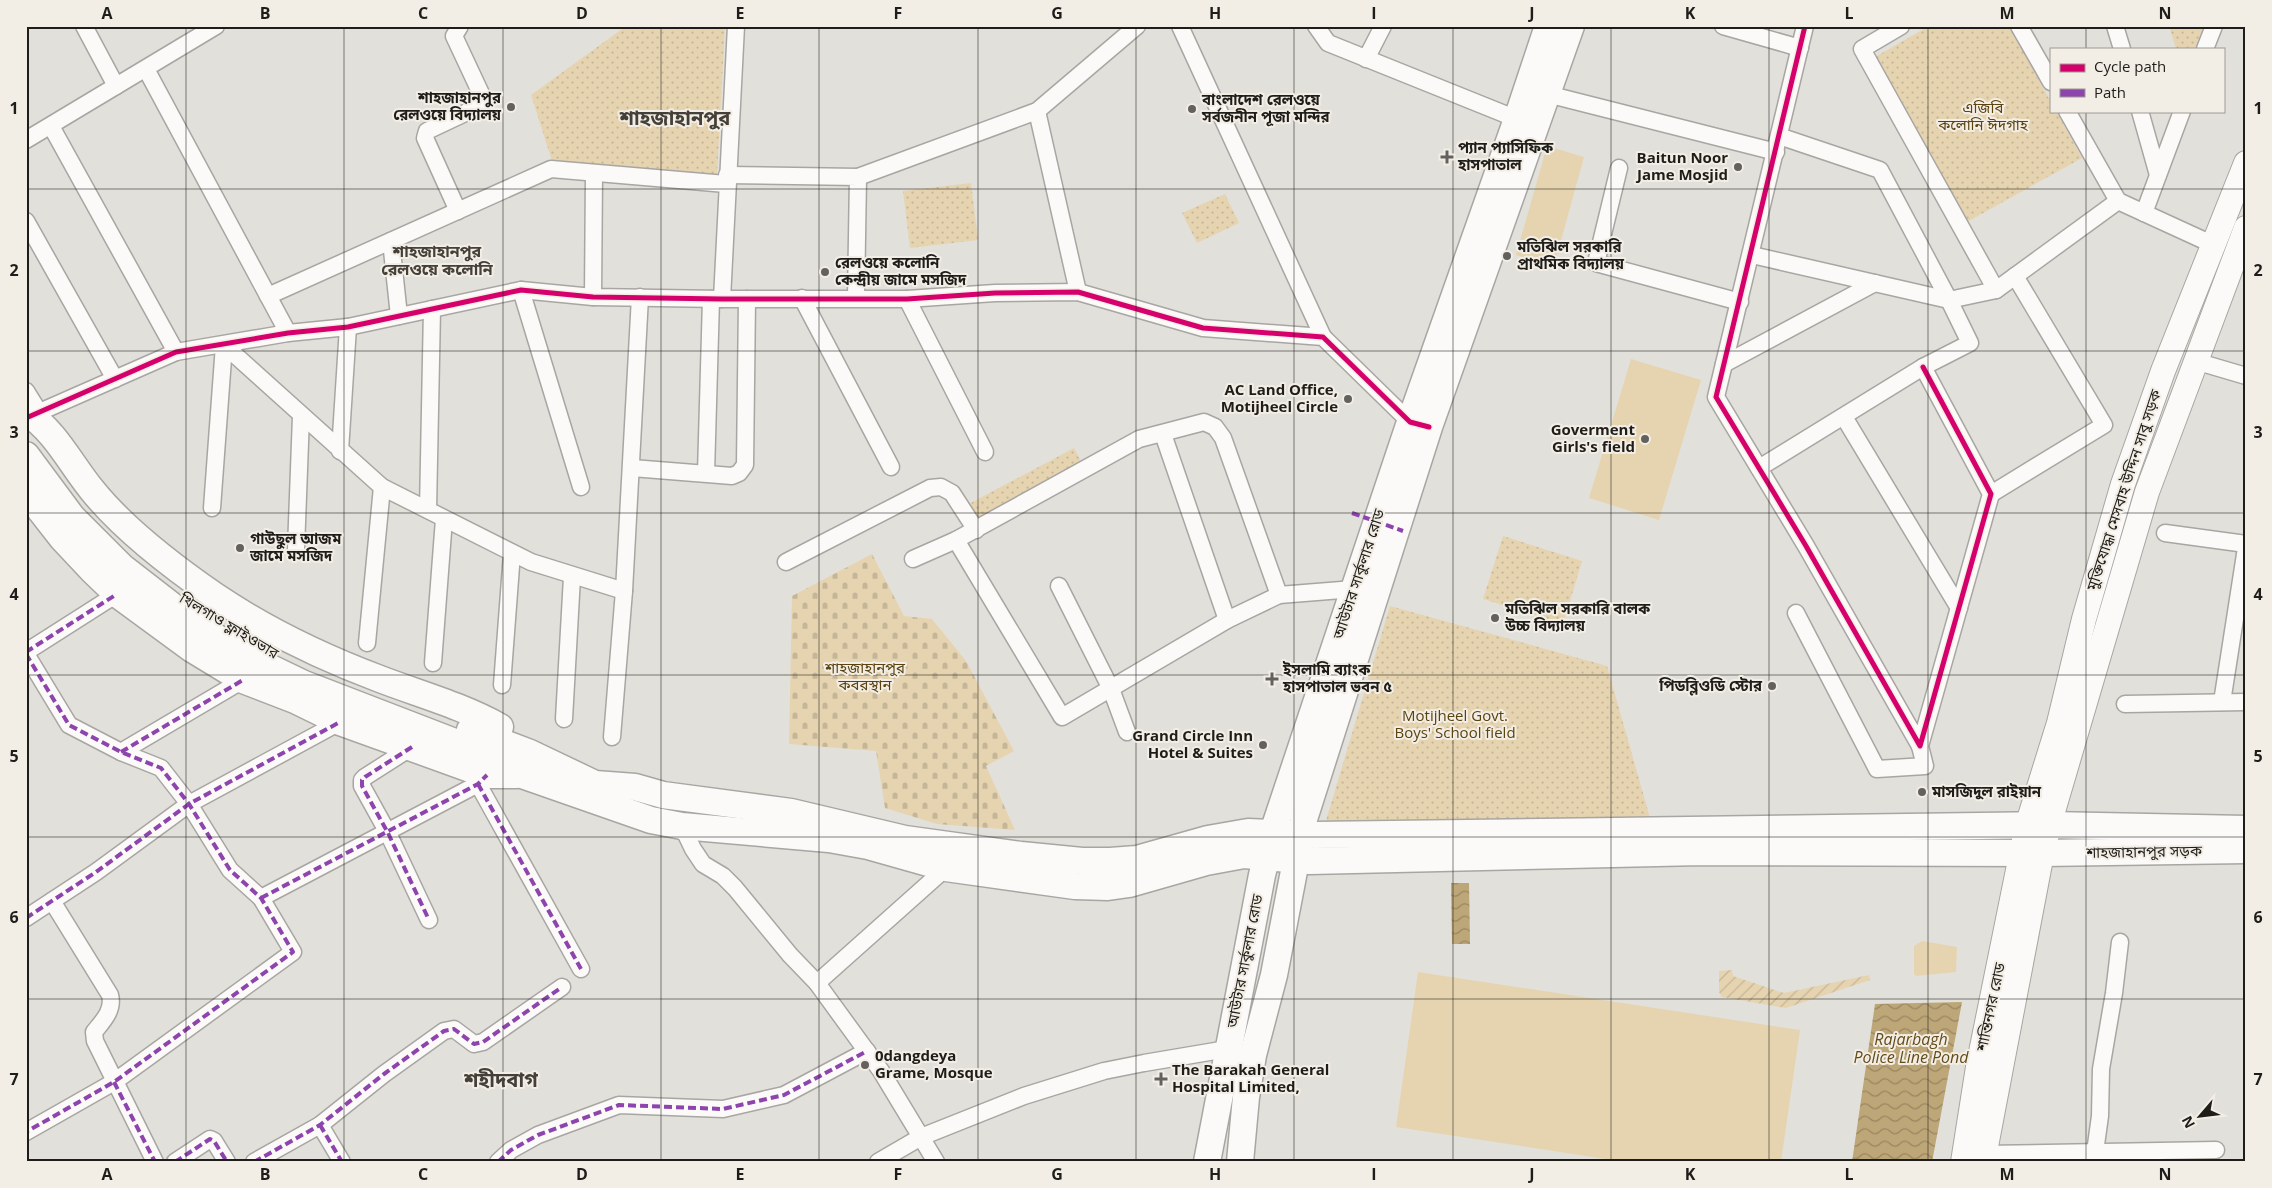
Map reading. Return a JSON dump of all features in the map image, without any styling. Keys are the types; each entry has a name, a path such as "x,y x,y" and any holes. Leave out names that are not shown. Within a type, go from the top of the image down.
{"main road":[{"name":"আউটার সার্কুলার রোড","path":"1240,1162 1252,1054 1274,975 1298,847 1420,425 1548,26"},
{"name":"আউটার সার্কুলার রোড","path":"1207,1162 1227,1049 1269,844 1354,589 1420,425 1547,94 1571,26"},
{"name":"মুক্তিযোদ্ধা মেসবাহ উদ্দিন সাবু সড়ক","path":"2039,826 2059,723 2084,619 2123,484 2163,371 2246,163"},
{"name":"মুক্তিযোদ্ধা মেসবাহ উদ্দিন সাবু সড়ক","path":"2039,826 2147,492 2246,228"},
{"name":"খিলগাও ফ্লাইওভার","path":"29,414 42,451 83,507 120,546 172,591 266,650 482,744"},
{"path":"29,414 49,432 70,457 92,490 121,521 183,573 215,596 265,626 314,650 377,678 499,726 526,764"},
{"name":"খিলগাও ফ্লাইওভার","path":"26,455 72,517 103,550 144,586 198,626 250,658 304,684 482,744"},
{"path":"26,492 68,544 118,594 192,649 243,680 295,700 340,722 412,747 483,780 526,764 595,784 635,787 663,796 791,812 905,839 1021,855 1082,861 1137,858 1227,835 1248,832 1269,844"},
{"path":"482,744 651,820 682,826 829,839 868,846 946,868 1075,886 1108,887 1129,884 1269,844 1298,847"},
{"name":"শাহজাহানপুর সড়ক","path":"1298,847 1771,830 2039,826 2246,829"},
{"name":"শান্তিনগর রোড","path":"1973,1157 1978,1068 2039,826"},
{"name":"শাহজাহানপুর সড়ক","path":"1298,847 1700,852 2032,853 2246,850"},
{"path":"1215,1122 1219,1136 1219,1162"}],"street":[{"path":"84,26 116,86"},
{"path":"26,140 146,69 193,32 216,26"},
{"path":"458,211 425,138 427,131 480,106 483,98 454,36 460,26"},
{"path":"706,473 716,299 727,180 736,26"},
{"path":"268,296 551,169 727,180 858,177 1037,111 1137,26"},
{"path":"1180,26 1323,337 1420,425"},
{"path":"1316,26 1328,43 1517,119"},
{"path":"1366,59 1383,26"},
{"path":"1723,26 1800,48"},
{"path":"1796,613 1877,769 1925,766 1920,746 1716,397 1752,255 1805,26"},
{"path":"1901,26 1862,49 1996,290"},
{"path":"2019,26 2050,80"},
{"path":"2115,26 2122,48"},
{"path":"2205,48 2214,26"},
{"path":"146,69 288,333"},
{"path":"1547,94 1778,144 1880,170 1950,300 1970,343 1923,367 1759,468"},
{"path":"1037,111 1078,292"},
{"path":"2069,112 2118,201 2214,245"},
{"path":"2140,112 2158,175"},
{"path":"2144,213 2182,112"},
{"path":"51,126 176,352"},
{"path":"1620,168 1596,264 1740,302"},
{"path":"593,297 594,173"},
{"path":"856,298 858,177"},
{"path":"1752,255 1950,300 1996,290 2118,201"},
{"path":"26,221 115,379"},
{"path":"390,241 399,316"},
{"path":"1920,746 1991,494 2104,425 2015,276"},
{"path":"1724,364 1876,283"},
{"path":"29,414 176,352 288,333 348,327 521,290 593,297 716,299 907,298 994,293 1078,292 1203,328 1323,337"},
{"path":"521,290 580,487"},
{"path":"612,737 632,468 640,297"},
{"path":"802,298 892,467"},
{"path":"907,298 985,452"},
{"path":"632,468 732,476 739,473 745,465 747,299"},
{"path":"428,510 432,310"},
{"path":"340,451 348,327"},
{"path":"224,345 382,487 531,562 624,591"},
{"path":"212,508 224,345"},
{"path":"2195,361 2246,376"},
{"path":"1923,367 1991,494"},
{"path":"296,549 301,416"},
{"path":"1844,417 1959,608"},
{"path":"913,558 976,530 1139,439 1204,422 1214,428 1223,438 1280,595"},
{"path":"1163,434 1227,620"},
{"path":"367,643 382,487"},
{"path":"786,562 930,488 941,487 952,493 976,530"},
{"path":"433,663 444,519"},
{"path":"2165,533 2246,544"},
{"path":"956,540 1062,716 1227,620 1280,595 1354,589"},
{"path":"2222,702 2246,548"},
{"path":"502,685 512,553"},
{"path":"564,719 572,576"},
{"path":"1059,586 1111,689 1127,732"},
{"path":"26,1132 114,1082 293,952 261,898 230,870 189,804 161,768 121,752 69,725 26,653 118,594"},
{"path":"121,752 243,680"},
{"path":"2125,704 2246,702"},
{"path":"26,918 128,850 189,804 340,722"},
{"path":"412,747 362,780 362,786 388,833 429,920"},
{"path":"261,898 388,833 483,780 581,969"},
{"path":"682,826 703,864 722,876 735,888 790,955 817,983 881,1071 936,1162"},
{"path":"817,983 946,868"},
{"path":"52,901 110,995 112,1003 108,1014 94,1032 95,1041 155,1162"},
{"path":"2095,1152 2100,1116 2101,1069 2114,993 2120,942"},
{"path":"254,1162 320,1125 384,1074 444,1031 454,1029 474,1044 483,1042 562,987"},
{"path":"878,1162 921,1138 1024,1096 1104,1072 1227,1049"},
{"path":"498,1162 511,1150 538,1135 619,1105 723,1109 784,1095 867,1051"},
{"path":"320,1125 342,1162"},
{"path":"175,1162 210,1139 214,1141 227,1162"},
{"path":"1973,1157 2216,1150"}],"green space":[{"path":"622,26 725,26 717,175 552,161 531,95 622,29"},
{"name":"এজিবি কলোনি ঈদগাহ","path":"1929,26 2009,26 2050,100 2050,112 2057,112 2082,158 1967,222 1875,57"},
{"path":"2169,26 2204,26 2198,48 2176,48"},
{"path":"1547,146 1584,157 1554,266 1516,255"},
{"path":"971,183 978,240 910,248 903,191"},
{"path":"1225,194 1239,223 1197,243 1182,213"},
{"name":"Goverment Girls's field","path":"1631,359 1701,380 1659,520 1589,498"},
{"path":"1074,448 1084,467 975,521 967,505"},
{"path":"1503,536 1582,561 1563,624 1483,599"},
{"name":"শাহজাহানপুর কবরস্থান","path":"872,554 904,616 932,619 966,661 1014,751 986,766 1015,830 937,824 885,808 876,751 789,744 792,596"},
{"name":"Motijheel Govt. Boys' School field","path":"1390,606 1607,666 1650,818 1325,824"},
{"path":"1922,941 1957,947 1956,972 1916,976 1914,974 1914,946"},
{"path":"1732,970 1733,976 1784,993 1869,975 1870,980 1786,1008 1722,997 1719,992 1719,971"},
{"path":"1418,972 1800,1030 1781,1162 1625,1162 1396,1127"}],"water":[{"path":"1451,883 1469,883 1470,944 1452,944"},
{"name":"Rajarbagh Police Line Pond","path":"1962,1002 1932,1162 1852,1162 1875,1004"}],"marked path":[{"path":"1352,513 1403,531"},
{"path":"26,652 117,594"},
{"path":"26,654 69,725 121,752 161,768 189,804 230,870 261,898 293,952 114,1082 26,1132"},
{"path":"121,752 243,680"},
{"path":"26,918 96,872 189,804 340,722"},
{"path":"412,747 365,777 362,780 362,786 388,833 429,920"},
{"path":"261,898 478,784 487,775"},
{"path":"478,784 581,969"},
{"path":"254,1162 320,1125 384,1074 444,1031 454,1029 474,1044 483,1042 562,987"},
{"path":"498,1162 511,1150 538,1135 619,1105 723,1109 784,1095 867,1051"},
{"path":"114,1082 155,1162"},
{"path":"320,1125 342,1162"},
{"path":"175,1162 210,1139 214,1141 227,1162"}],"cycle path":[{"path":"1805,26 1716,397 1806,546 1920,746 1991,494 1923,367"},
{"path":"26,418 176,352 288,333 348,327 521,290 593,297 722,299 907,299 995,293 1078,292 1203,328 1323,337 1410,422 1429,427"}],"place":[{"name":"শাহজাহানপুর রেলওয়ে বিদ্যালয়","path":"511,107"},
{"name":"বাংলাদেশ রেলওয়ে সর্বজনীন পূজা মন্দির","path":"1192,109"},
{"name":"প্যান প্যাসিফিক হাসপাতাল","path":"1447,157"},
{"name":"Baitun Noor Jame Mosjid","path":"1738,167"},
{"name":"মতিঝিল সরকারি প্রাথমিক বিদ্যালয়","path":"1507,256"},
{"name":"রেলওয়ে কলোনি কেন্দ্রীয় জামে মসজিদ","path":"825,272"},
{"name":"AC Land Office, Motijheel Circle","path":"1348,399"},
{"name":"Goverment Girls's field","path":"1645,439"},
{"name":"গাউছুল আজম জামে মসজিদ","path":"240,548"},
{"name":"মতিঝিল সরকারি বালক উচ্চ বিদ্যালয়","path":"1495,618"},
{"name":"ইসলামি ব্যাংক হাসপাতাল ভবন ৫","path":"1272,679"},
{"name":"পিডব্লিওডি স্টোর","path":"1772,686"},
{"name":"Grand Circle Inn Hotel & Suites","path":"1263,745"},
{"name":"মাসজিদুল রাইয়ান","path":"1922,792"},
{"name":"0dangdeya Grame, Mosque","path":"865,1065"},
{"name":"The Barakah General Hospital Limited,","path":"1161,1079"}],"district":[{"name":"শাহজাহানপুর","path":"675,118"},
{"name":"শাহজাহানপুর রেলওয়ে কলোনি","path":"437,260"},
{"name":"শহীদবাগ","path":"501,1080"}]}
